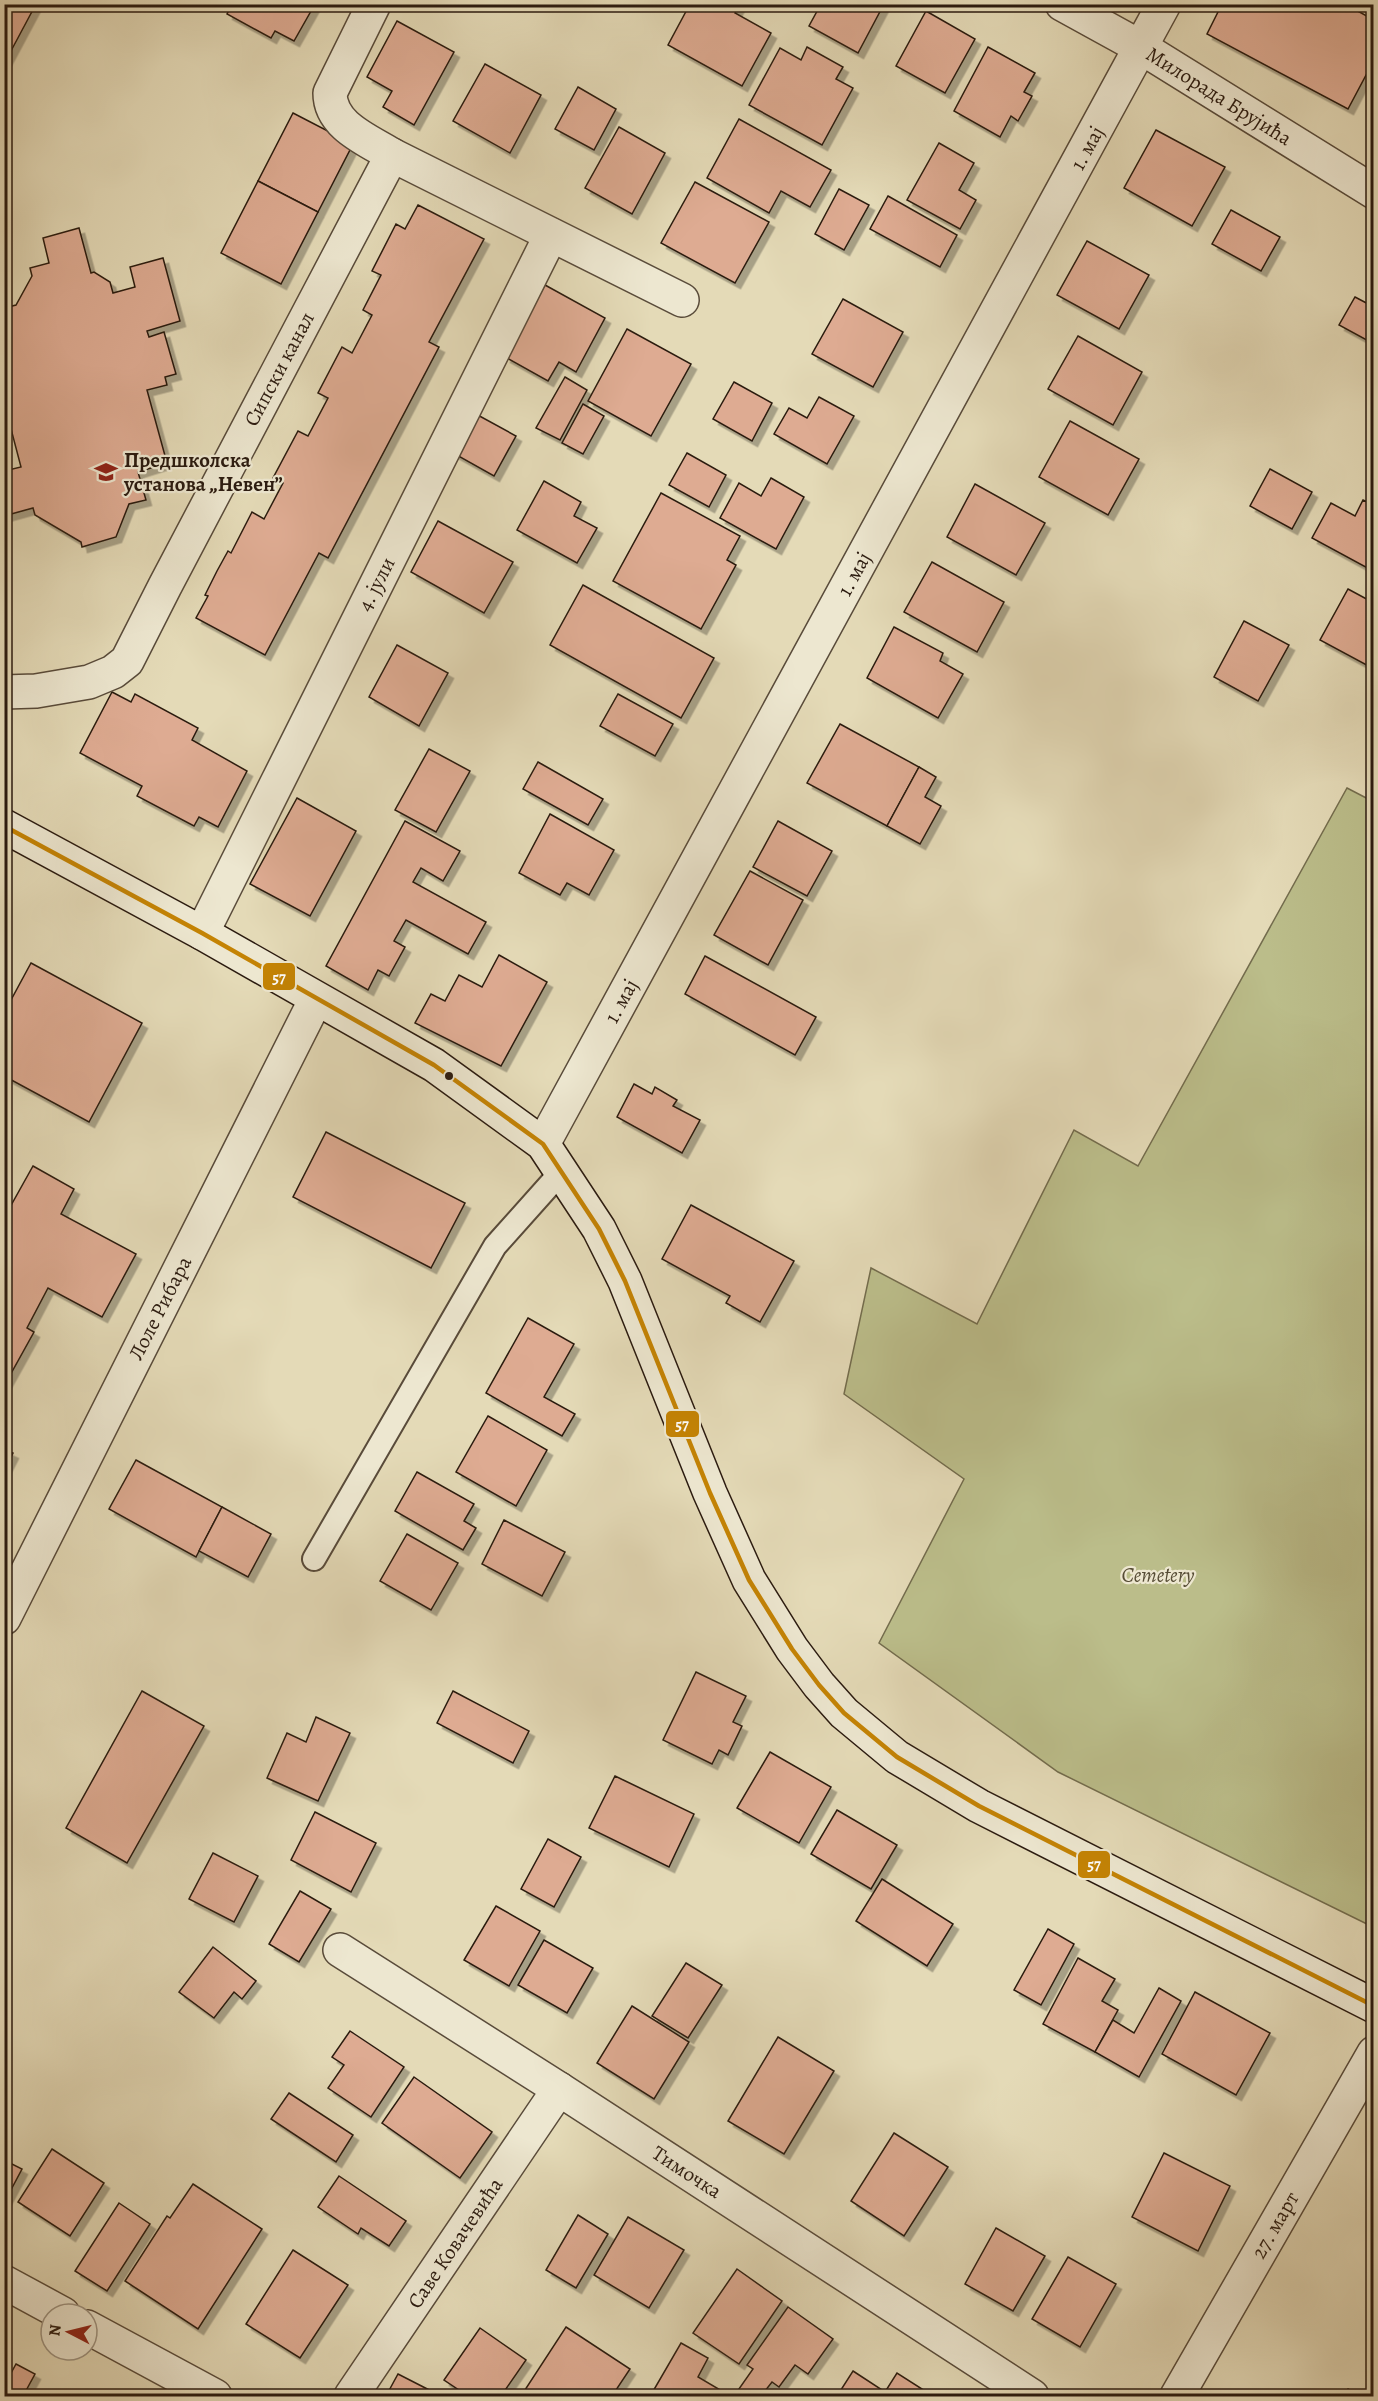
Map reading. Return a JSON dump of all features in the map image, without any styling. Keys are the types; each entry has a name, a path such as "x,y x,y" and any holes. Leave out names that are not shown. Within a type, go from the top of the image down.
{"street":[{"path":"374,4 330,93 330,103 338,118 351,130 392,155 682,300"},
{"name":"Милорада Брујића","path":"1062,4 1142,48 1374,192"},
{"name":"1. мај","path":"543,1144 1164,4"},
{"name":"Сипски канал","path":"4,692 36,691 89,682 113,672 128,661 165,586 392,155"},
{"name":"4. јули","path":"202,933 551,235"},
{"path":"4,826 202,933 434,1065 543,1144 599,1229 625,1281 710,1493 749,1580 792,1649 844,1713 897,1757 979,1806 1374,2006"},
{"name":"Лоле Рибара","path":"4,1618 316,999"},
{"name":"Тимочка","path":"340,1950 559,2089 1032,2397"},
{"name":"27. март","path":"1177,2397 1374,2053"},
{"name":"Саве Ковачевића","path":"351,2397 559,2089"},
{"path":"4,2282 41,2302"},
{"path":"99,2334 215,2397"}],"lane":[{"path":"314,1559 495,1246 562,1171"}],"green space":[{"name":"Cemetery","path":"1347,788 1374,802 1373,1927 1058,1772 879,1643 964,1479 844,1394 871,1268 977,1324 1074,1130 1138,1166"}],"building":[{"path":"4,4 36,4 4,64"},
{"path":"232,4 315,4 294,41 275,31 271,38 227,14"},
{"path":"690,4 740,4 735,13 771,33 742,86 668,45"},
{"path":"821,4 884,4 858,53 809,26"},
{"path":"1222,4 1345,4 1374,20 1374,60 1348,109 1207,34"},
{"path":"926,11 975,39 945,93 896,66"},
{"path":"397,21 454,52 414,125 383,107 392,91 367,77"},
{"path":"807,47 843,67 836,79 853,88 822,145 749,105 780,48 801,60"},
{"path":"988,47 1035,73 1024,92 1032,96 1018,121 1011,116 1000,137 954,111"},
{"path":"485,64 541,95 510,153 453,121"},
{"path":"578,87 616,109 594,150 555,129"},
{"path":"293,113 353,144 318,212 258,181"},
{"path":"739,119 831,170 810,207 781,191 769,213 707,178"},
{"path":"619,127 665,153 632,214 585,188"},
{"path":"1156,130 1225,167 1192,226 1124,188"},
{"path":"939,143 974,163 959,190 976,200 960,229 907,200"},
{"path":"258,181 318,212 281,284 221,253"},
{"path":"695,182 769,222 735,283 661,243"},
{"path":"839,189 869,205 844,250 815,234"},
{"path":"888,196 957,235 940,267 870,229"},
{"path":"418,205 484,239 429,342 439,347 328,558 319,553 265,655 196,618 208,596 205,595 217,571 228,551 231,553 252,512 264,519 283,483 273,478 298,431 308,436 328,398 318,393 342,347 352,353 372,315 363,310 381,275 372,271 396,224 405,229"},
{"path":"1231,210 1280,237 1261,271 1212,244"},
{"path":"79,228 91,273 94,272 110,282 113,293 135,287 130,267 163,258 180,321 147,331 149,337 164,332 176,374 165,377 167,385 147,390 167,463 138,472 146,500 129,504 116,537 82,547 81,542 35,515 33,508 4,516 4,471 21,467 10,425 4,426 4,347 8,346 4,334 4,308 16,305 32,276 30,268 49,263 43,238"},
{"path":"1087,241 1149,275 1119,329 1057,295"},
{"path":"545,285 605,318 576,372 559,362 548,381 505,357"},
{"path":"1355,297 1374,307 1374,344 1339,325"},
{"path":"843,299 903,332 873,387 812,354"},
{"path":"627,329 691,364 651,436 588,401"},
{"path":"1078,336 1142,372 1113,425 1048,389"},
{"path":"565,377 587,390 560,440 536,428"},
{"path":"734,382 772,403 752,441 713,419"},
{"path":"819,397 854,416 827,464 774,434 789,408 807,418"},
{"path":"583,404 604,416 583,454 562,443"},
{"path":"474,413 516,436 494,476 453,453"},
{"path":"1070,421 1139,459 1108,515 1039,477"},
{"path":"687,453 726,475 709,507 669,485"},
{"path":"1270,469 1312,492 1292,529 1250,506"},
{"path":"771,478 804,497 776,549 720,518 739,483 761,496"},
{"path":"544,481 581,502 574,516 597,528 577,563 517,530"},
{"path":"975,484 1045,523 1016,575 947,537"},
{"path":"661,493 740,536 727,560 736,565 701,629 613,581"},
{"path":"1363,500 1374,505 1373,571 1312,538 1331,503 1355,516"},
{"path":"438,521 513,562 484,613 411,572"},
{"path":"932,562 1004,602 977,652 904,612"},
{"path":"583,585 714,658 681,718 550,645"},
{"path":"1348,589 1374,603 1374,669 1320,640"},
{"path":"1244,621 1289,645 1258,701 1214,677"},
{"path":"894,627 943,653 940,661 963,674 938,718 867,678"},
{"path":"397,645 448,673 419,726 369,697"},
{"path":"112,692 131,702 135,694 198,728 192,740 247,771 218,827 199,817 194,826 137,796 142,786 80,753"},
{"path":"618,694 673,724 655,756 600,726"},
{"path":"840,724 919,767 887,826 807,783"},
{"path":"429,749 470,771 436,832 395,810"},
{"path":"538,762 603,799 588,825 523,789"},
{"path":"919,767 936,777 925,797 941,806 920,844 887,826"},
{"path":"297,798 356,831 310,916 250,884"},
{"path":"550,814 614,850 589,895 567,883 560,895 519,873"},
{"path":"405,821 460,851 443,881 421,868 413,882 486,922 468,954 406,920 394,941 405,947 389,976 378,970 368,990 326,966"},
{"path":"778,821 832,851 807,896 753,867"},
{"path":"750,871 803,900 768,965 714,935"},
{"path":"499,955 547,982 501,1066 415,1023 431,994 445,1001 459,975 482,987"},
{"path":"705,956 816,1017 795,1055 685,994"},
{"path":"31,963 142,1023 89,1122 4,1076 4,1013"},
{"path":"634,1084 652,1094 655,1087 677,1100 673,1106 700,1120 682,1153 617,1117"},
{"path":"326,1132 465,1203 431,1268 293,1197"},
{"path":"33,1166 74,1189 61,1214 136,1254 102,1317 48,1288 27,1328 34,1332 4,1386 4,1218"},
{"path":"691,1205 794,1261 760,1322 726,1303 730,1296 662,1259"},
{"path":"528,1318 574,1344 544,1397 575,1414 562,1436 486,1393"},
{"path":"488,1416 547,1450 516,1506 456,1472"},
{"path":"4,1449 13,1453 4,1471"},
{"path":"136,1460 222,1507 196,1557 109,1509"},
{"path":"417,1472 474,1504 464,1521 476,1528 463,1550 395,1511"},
{"path":"222,1507 271,1534 248,1577 199,1551"},
{"path":"504,1520 565,1552 542,1596 482,1564"},
{"path":"407,1534 458,1563 431,1610 380,1581"},
{"path":"696,1672 746,1696 733,1722 742,1726 728,1755 719,1750 712,1764 663,1740"},
{"path":"142,1691 204,1726 127,1863 66,1828"},
{"path":"453,1691 529,1731 513,1763 437,1723"},
{"path":"316,1717 350,1733 318,1801 267,1778 287,1733 306,1742"},
{"path":"770,1752 831,1787 799,1843 737,1808"},
{"path":"615,1776 694,1814 669,1867 589,1828"},
{"path":"837,1810 897,1845 871,1889 811,1854"},
{"path":"315,1812 376,1843 351,1892 291,1860"},
{"path":"548,1839 581,1857 554,1907 521,1889"},
{"path":"213,1853 258,1876 234,1922 189,1899"},
{"path":"882,1879 953,1924 927,1966 856,1921"},
{"path":"300,1891 331,1909 299,1962 269,1944"},
{"path":"496,1906 540,1931 509,1986 464,1960"},
{"path":"1048,1929 1074,1944 1041,2005 1014,1990"},
{"path":"544,1940 593,1968 567,2013 518,1985"},
{"path":"213,1947 256,1981 242,1999 234,1992 214,2018 179,1992"},
{"path":"1078,1958 1115,1979 1102,2001 1118,2010 1095,2052 1043,2024"},
{"path":"686,1963 722,1985 688,2038 652,2016"},
{"path":"1159,1988 1181,2001 1139,2077 1095,2052 1113,2020 1134,2033"},
{"path":"1195,1992 1270,2033 1236,2095 1162,2054"},
{"path":"632,2006 689,2042 654,2099 597,2063"},
{"path":"350,2031 404,2067 371,2117 328,2088 344,2065 332,2057"},
{"path":"778,2037 834,2071 784,2154 728,2121"},
{"path":"414,2077 492,2132 460,2178 382,2123"},
{"path":"289,2093 353,2135 336,2162 271,2119"},
{"path":"894,2133 948,2167 904,2236 851,2201"},
{"path":"52,2149 104,2183 70,2236 18,2202"},
{"path":"1164,2153 1230,2186 1198,2251 1132,2217"},
{"path":"4,2160 22,2169 4,2203"},
{"path":"339,2176 406,2221 389,2246 361,2228 358,2234 318,2207"},
{"path":"193,2184 262,2229 198,2329 125,2281 167,2216 170,2218"},
{"path":"119,2203 150,2224 107,2291 75,2271"},
{"path":"578,2215 608,2234 576,2288 546,2270"},
{"path":"628,2217 684,2250 649,2308 594,2275"},
{"path":"996,2228 1045,2256 1013,2311 965,2284"},
{"path":"293,2250 348,2285 300,2358 246,2324"},
{"path":"1068,2257 1116,2284 1080,2347 1032,2319"},
{"path":"737,2269 782,2301 739,2364 693,2333"},
{"path":"788,2307 833,2339 808,2374 795,2365 779,2387 772,2382 761,2396 734,2396 753,2369 747,2365"},
{"path":"566,2327 630,2369 612,2396 521,2396"},
{"path":"480,2328 526,2360 501,2396 468,2396 444,2380"},
{"path":"681,2343 708,2358 698,2377 722,2391 719,2396 658,2396 652,2393"},
{"path":"16,2364 35,2374 23,2396 4,2396 4,2386"},
{"path":"853,2371 885,2392 897,2373 933,2396 837,2396"},
{"path":"398,2374 441,2396 386,2396"},
{"path":"1348,2389 1360,2396 1343,2396"}],"transit line":[{"name":"57","path":"4,826 202,933 434,1065 543,1144 599,1229 625,1281 710,1493 749,1580 792,1649 844,1713 897,1757 979,1806 1374,2006"}],"place":[{"name":"Предшколска установа „Невен”","path":"106,472"}]}
